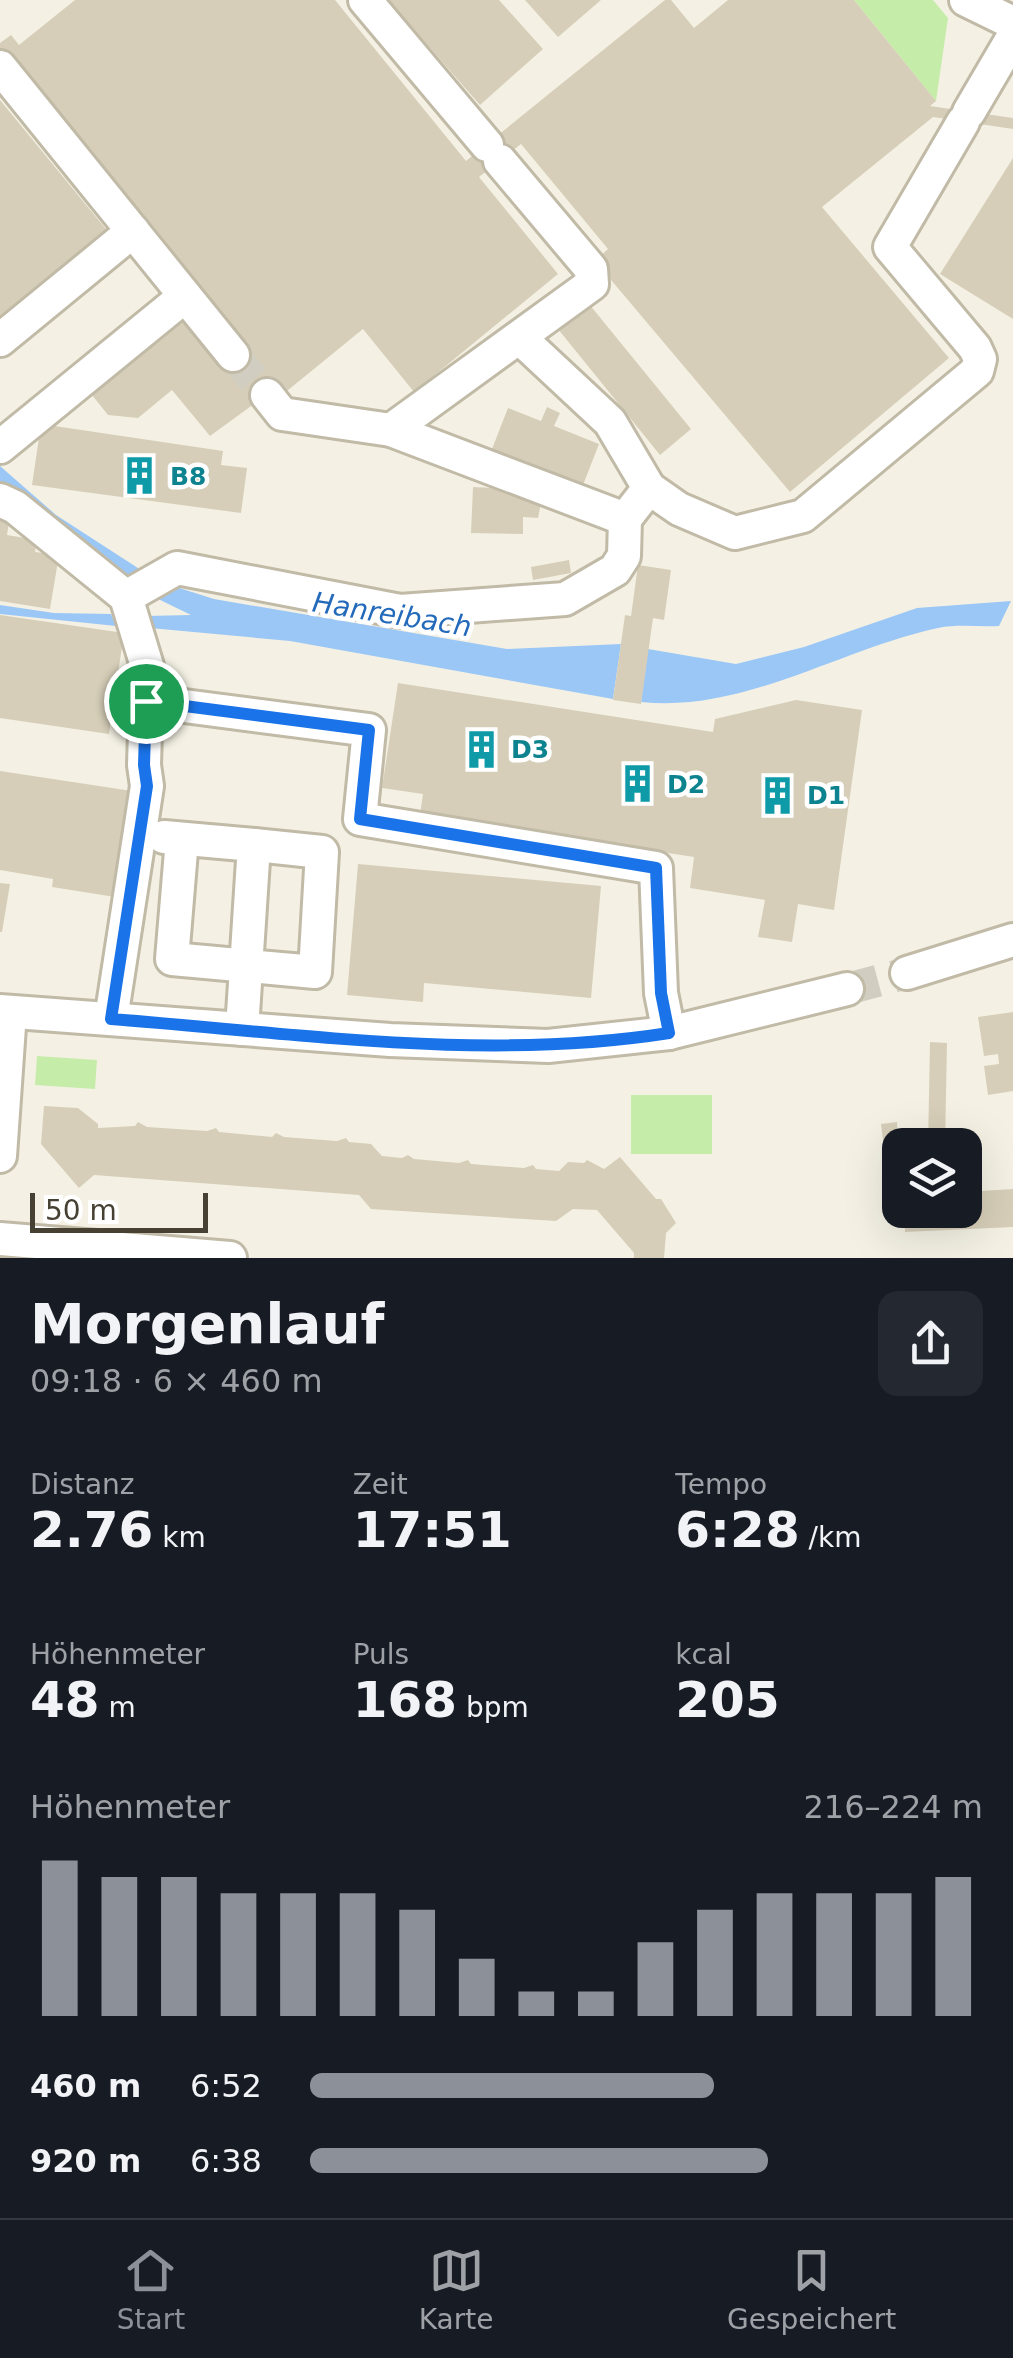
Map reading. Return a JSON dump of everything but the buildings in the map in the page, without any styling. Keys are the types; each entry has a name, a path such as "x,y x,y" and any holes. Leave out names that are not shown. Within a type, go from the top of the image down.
{"street":[{"path":"365,0 592,276 592,284 392,430"},
{"path":"966,0 1013,23"},
{"path":"520,338 610,422 649,488 679,509 735,533 804,516 977,371 980,359 975,348 890,247 1013,37"},
{"path":"0,66 233,355"},
{"path":"0,340 133,231"},
{"path":"0,447 185,296"},
{"path":"267,395 282,414 392,430 625,519"},
{"path":"138,601 176,568 400,611 565,599 615,570 624,556 625,519 649,488"},
{"path":"0,500 138,601 147,666 147,786 111,1019"},
{"path":"146,701 369,730 360,819 656,868 661,993 669,1033"},
{"path":"139,834 322,852 315,972 172,959 182,839"},
{"path":"242,1029 254,845"},
{"path":"907,973 1013,940"},
{"path":"0,1156 5,1011 517,1046 623,1040 669,1033 847,989"},
{"path":"0,1239 230,1258"}],"green space":[{"path":"854,0 933,0 948,18 936,101"},
{"path":"37,1056 97,1060 95,1089 35,1085"},
{"path":"631,1095 712,1095 712,1154 631,1154"}],"water":[{"path":"0,466 56,515 141,570 124,580 0,490"},
{"path":"173,586 214,599 507,649 621,644 613,699 290,641 150,628 146,616 191,615 154,597"},
{"path":"1011,601 999,626 938,628 717,698 641,702 648,649 736,664 804,647 917,608"},
{"path":"0,605 54,613 111,614 116,626 0,614"}],"tunnel":[{"path":"233,355 267,395"},
{"path":"847,989 907,973"}],"place":[{"name":"B8","path":"140,476"},
{"name":"D3","path":"481,749"},
{"name":"D2","path":"637,784"},
{"name":"D1","path":"777,795"}],"route":[{"path":"146,701 369,730 360,819 656,868 661,993 669,1033 623,1040 517,1046 111,1019 147,786 146,701"}],"water label":[{"name":"Hanreibach","path":"392,614"}]}
